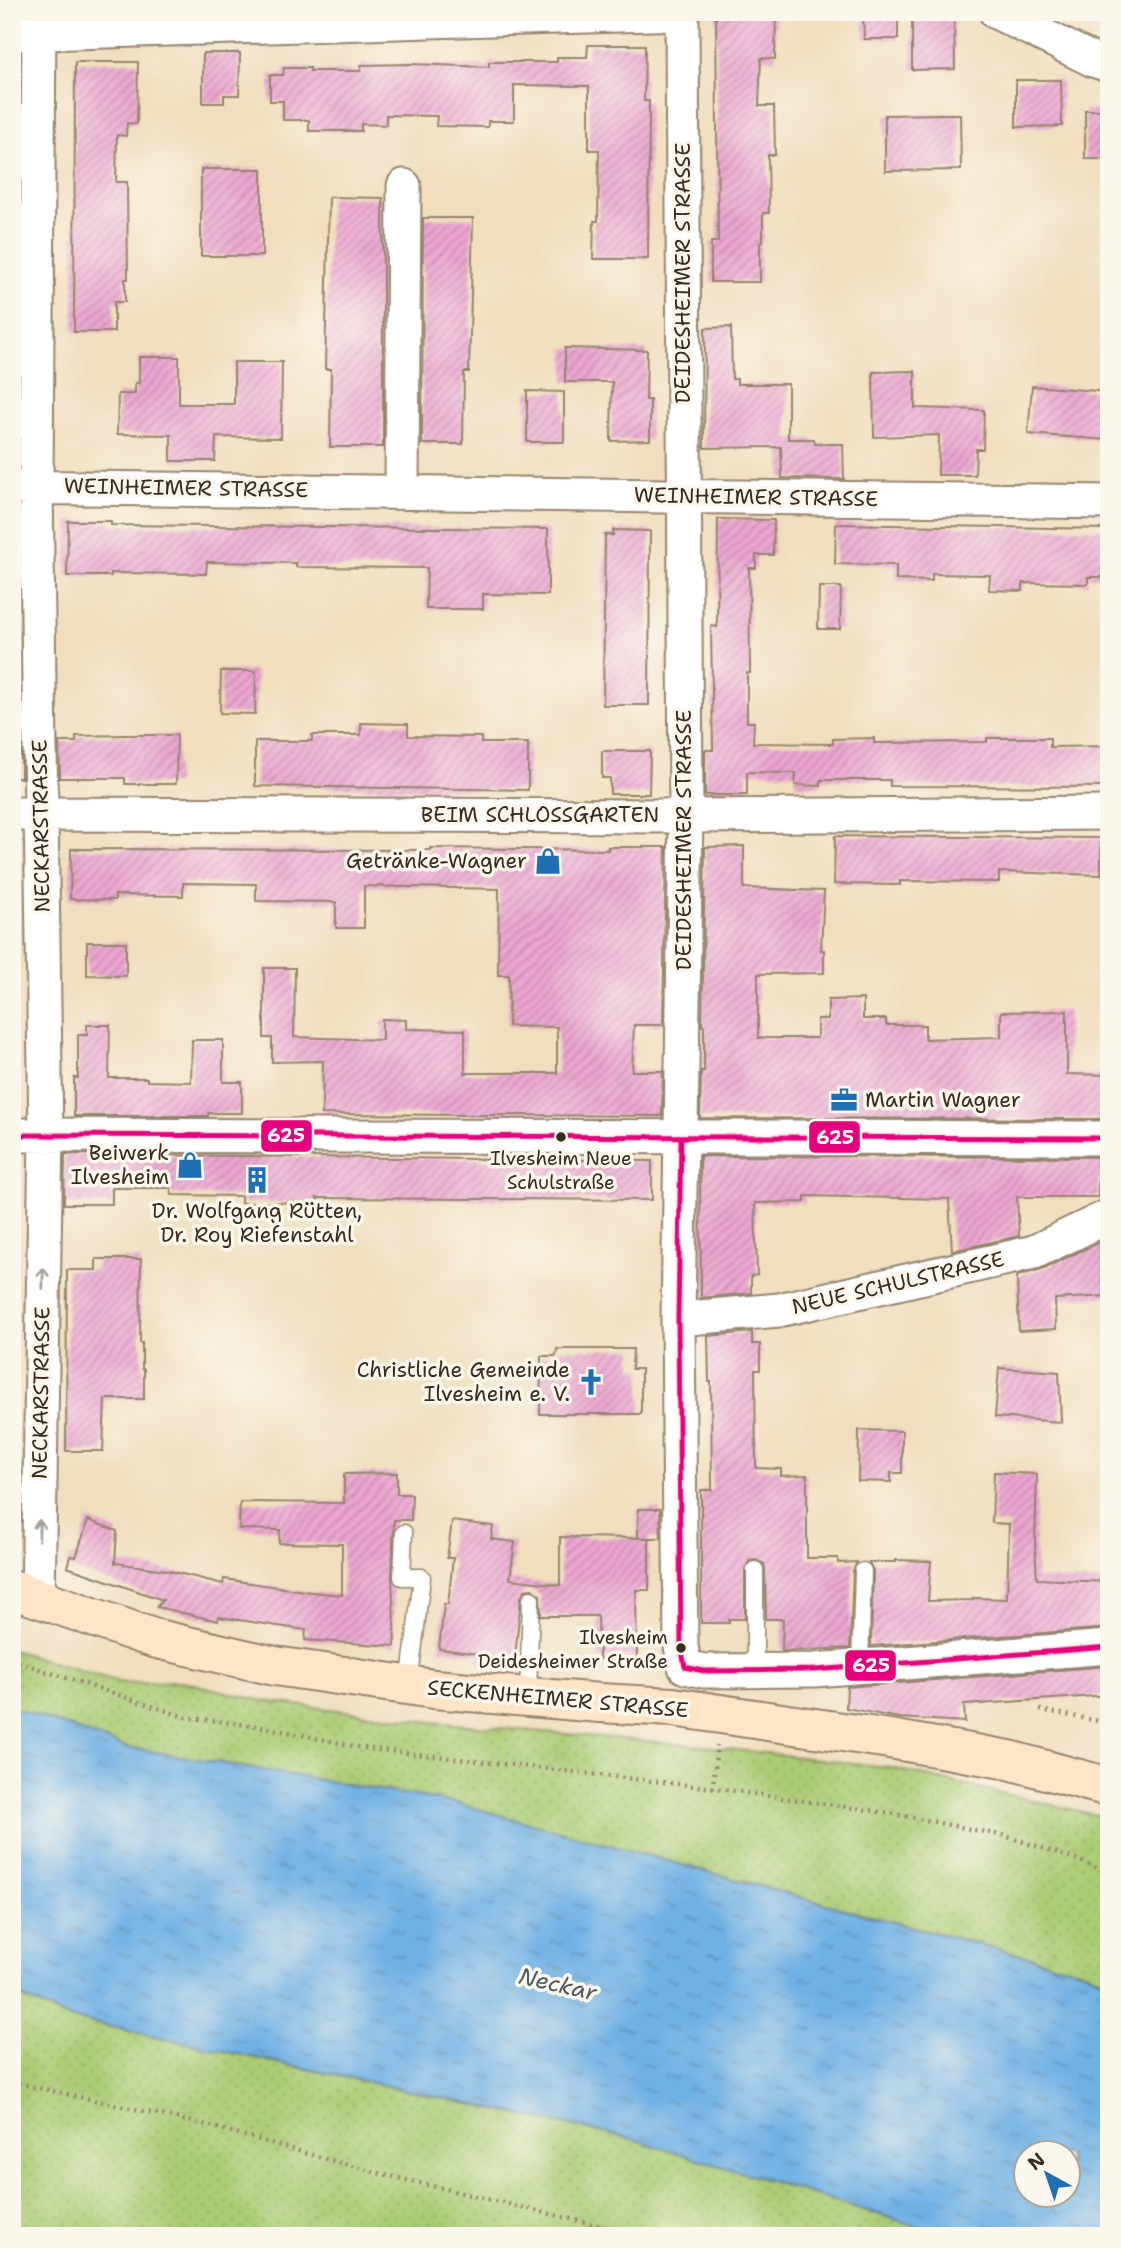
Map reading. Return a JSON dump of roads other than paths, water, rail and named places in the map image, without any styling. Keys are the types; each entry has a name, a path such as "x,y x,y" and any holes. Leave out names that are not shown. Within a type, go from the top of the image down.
{"main road":[{"name":"SECKENHEIMER STRASSE","path":"25,1594 153,1638 275,1666 409,1686 673,1707 890,1739 1009,1760 1109,1787"}],"street":[{"path":"996,12 1093,60 1109,65"},
{"path":"30,27 682,13"},
{"name":"DEIDESHEIMER STRASSE","path":"682,13 686,816 678,1319 681,1646 685,1667 705,1671 755,1670"},
{"name":"NECKARSTRASSE","path":"25,1594 46,1135 27,814 24,487 30,27"},
{"path":"402,490 404,186"},
{"name":"WEINHEIMER STRASSE","path":"24,487 402,490 684,497 1109,502"},
{"name":"BEIM SCHLOSSGARTEN","path":"27,814 686,816 1109,813"},
{"path":"12,1135 1109,1138"},
{"name":"NEUE SCHULSTRASSE","path":"678,1319 779,1310 1034,1252 1109,1216"},
{"path":"755,1670 796,1674 860,1666 1109,1647"}],"lane":[{"path":"404,1533 402,1577 422,1577 409,1686"},
{"path":"755,1570 755,1670"},
{"path":"860,1666 863,1571"},
{"path":"528,1697 531,1599"}],"water":[{"name":"Neckar","path":"12,1707 125,1747 456,1803 862,1914 1087,1972 1109,1983 1109,2236 949,2236 633,2139 66,2017 12,1993"}],"place":[{"name":"Getränke-Wagner","path":"548,861"},
{"name":"Martin Wagner","path":"844,1100"},
{"name":"Ilvesheim Neue Schulstraße","path":"561,1137"},
{"name":"Beiwerk Ilvesheim","path":"190,1165"},
{"name":"Dr. Wolfgang Rütten, Dr. Roy Riefenstahl","path":"257,1180"},
{"name":"Christliche Gemeinde Ilvesheim e. V.","path":"591,1382"},
{"name":"Ilvesheim Deidesheimer Straße","path":"681,1648"}]}
